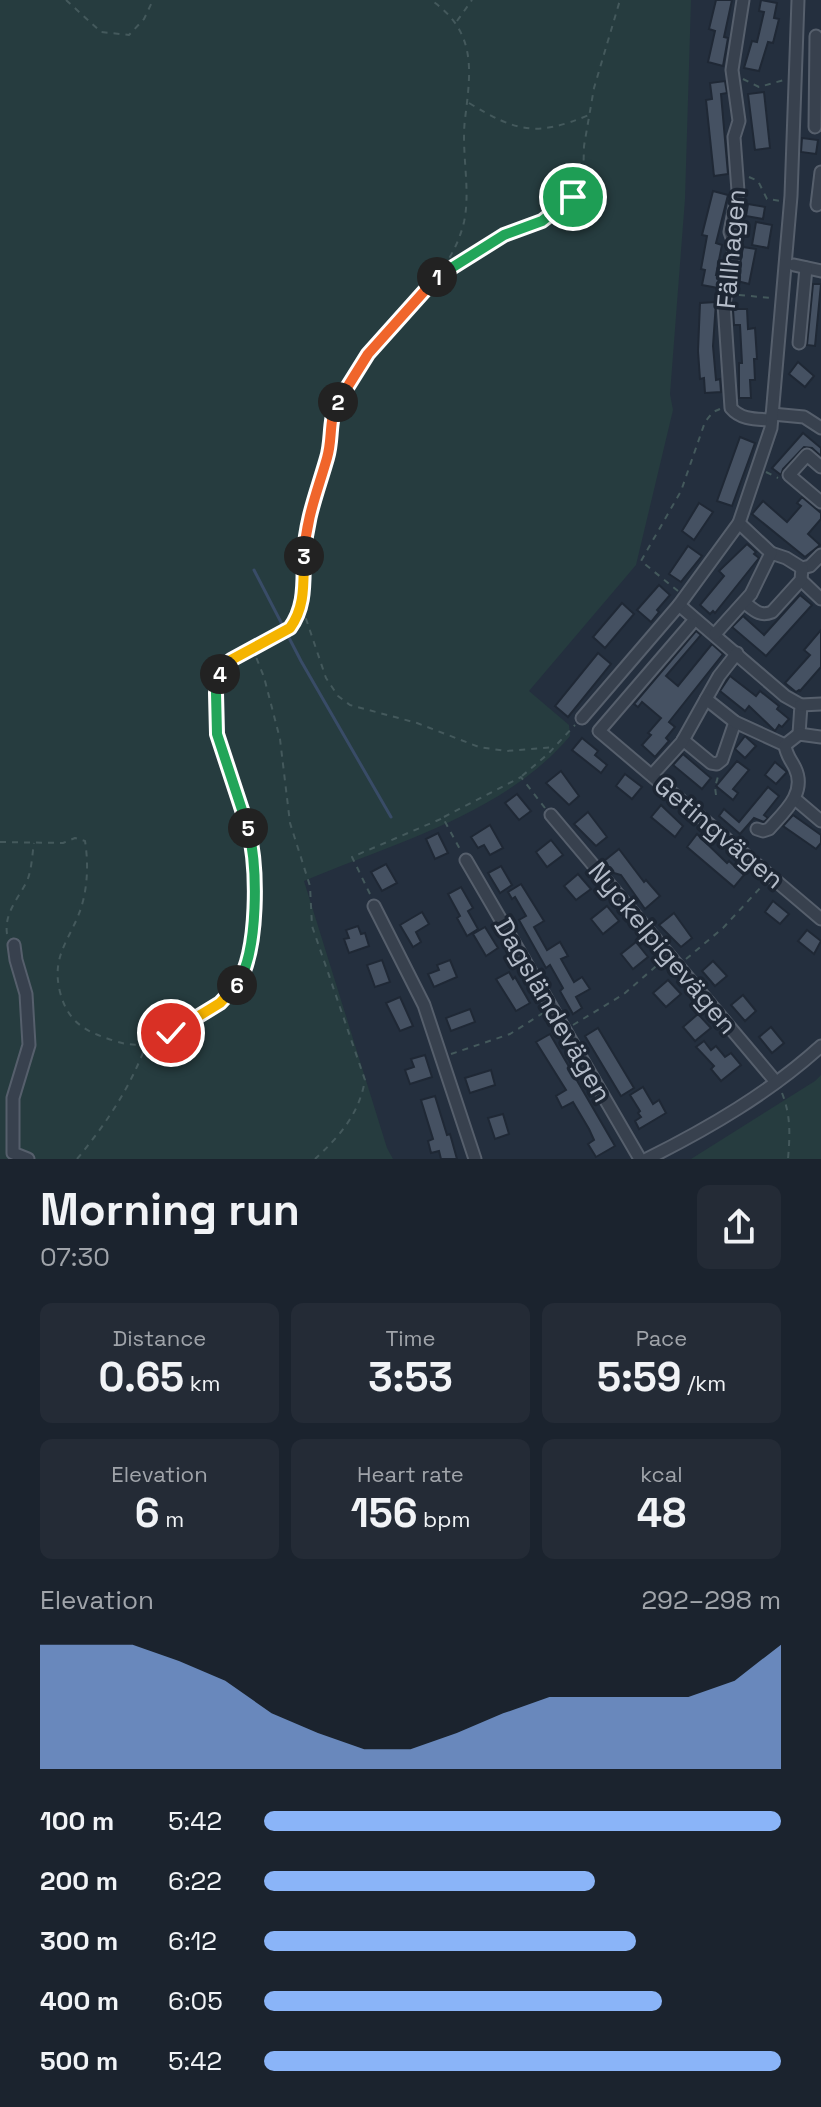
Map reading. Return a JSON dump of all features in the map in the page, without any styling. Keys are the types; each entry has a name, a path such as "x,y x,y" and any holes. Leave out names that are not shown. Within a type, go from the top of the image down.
{"street":[{"name":"Fällhagen","path":"731,408 724,304 735,246 730,232 738,191 734,137 739,121 732,70 743,0"},
{"path":"582,718 682,601 739,523 757,467 772,417 790,201 798,0"},
{"path":"816,36 816,128"},
{"path":"817,205 821,172"},
{"path":"794,265 821,271"},
{"path":"799,343 806,268"},
{"path":"731,408 746,418 804,417 821,428"},
{"path":"821,467 807,455 789,475 821,502"},
{"path":"739,523 771,553 786,558 821,599"},
{"path":"715,634 745,603 771,553"},
{"path":"745,603 756,612 772,612 821,555"},
{"path":"682,601 785,696 801,705 821,704"},
{"name":"Getingvägen","path":"691,624 599,731 821,919"},
{"path":"652,775 683,740 719,676 737,653"},
{"path":"706,699 735,722 785,745"},
{"path":"799,734 801,705"},
{"path":"683,740 711,763 717,764 722,760 735,722"},
{"path":"785,745 799,734 821,737"},
{"path":"757,829 769,829 795,799 798,776 785,752 785,745"},
{"path":"795,799 821,821"},
{"name":"Nyckelpigevägen","path":"551,815 776,1082"},
{"name":"Dagsländevägen","path":"466,860 640,1159"},
{"path":"374,906 424,1005 475,1159"},
{"path":"14,945 26,994 29,1045 13,1098 13,1153 28,1159"},
{"path":"647,1159 710,1126 776,1082 821,1046"}],"path":[{"path":"66,0 101,32 129,35 144,19 153,0"},
{"path":"431,0 449,12 456,22 464,42 470,80 464,123 464,223 441,273"},
{"path":"456,22 472,0"},
{"path":"554,747 506,751 479,747 417,723 350,705 338,696 326,678 301,606 308,515 329,453 331,416 368,354 441,273 504,235 542,221 573,197 583,184 584,146 594,88 620,0"},
{"path":"733,79 748,80 759,87 769,87 779,81 795,81"},
{"path":"468,102 511,127 541,130 562,127 590,115"},
{"path":"738,176 758,181 767,199 790,201"},
{"path":"726,293 782,300"},
{"path":"682,601 641,561 681,491 708,416 719,409 731,408"},
{"path":"757,467 781,480 789,475"},
{"path":"0,842 63,843 75,838 85,841 88,861 83,901 57,962 57,977 66,1011 75,1024 91,1034 131,1047 147,1044 171,1033 220,1003 232,993 244,974 256,876 252,845 217,734 215,713 220,675 231,660 290,628 301,606"},
{"path":"252,647 264,677 280,739 290,823 310,886 312,926 365,1080 361,1103 333,1143 315,1159"},
{"path":"374,906 352,857 443,818 521,777 582,718"},
{"path":"716,795 717,764"},
{"path":"521,777 551,815"},
{"path":"443,818 466,860"},
{"path":"14,945 7,936 6,925 12,906 28,879 34,842"},
{"path":"678,966 723,928 770,876"},
{"path":"564,1030 624,994 669,956"},
{"path":"443,1056 510,1034 551,1009"},
{"path":"77,1159 114,1112 137,1071 147,1044"},
{"path":"776,1082 788,1108 791,1134 788,1159"}],"green space":[{"path":"0,0 691,0 685,199 670,394 673,410 636,565 529,691 569,725 570,736 514,786 481,806 411,839 304,881 393,1159 0,1159"},
{"path":"821,1075 821,1159 691,1159 815,1081"}],"building":[{"path":"716,0 732,0 724,37 728,38 723,66 708,62 715,31 709,29"},
{"path":"761,0 777,3 774,18 779,19 773,43 768,42 759,71 744,68 752,41 757,42 764,12 759,11"},
{"path":"725,81 727,93 721,94 728,174 714,176 706,100 712,99 710,83"},
{"path":"764,92 770,148 755,150 748,94"},
{"path":"802,138 818,140 816,154 801,152"},
{"path":"713,191 728,195 716,243 722,245 716,275 720,276 718,288 702,285 705,270 701,269 707,236 702,235"},
{"path":"748,204 765,207 763,219 746,216"},
{"path":"756,222 772,225 768,248 752,245"},
{"path":"743,247 756,249 749,284 737,281"},
{"path":"813,284 821,284 815,346 807,345"},
{"path":"716,302 713,346 716,380 720,379 721,392 705,393 704,378 700,379 698,351 700,303"},
{"path":"733,309 747,309 748,329 755,328 757,359 754,359 755,380 750,380 751,398 739,398 739,363 742,363 740,325 734,325"},
{"path":"798,362 814,376 805,387 789,374"},
{"path":"803,433 821,448 821,456 812,448 804,447 781,475 772,468"},
{"path":"740,437 755,443 732,506 717,501"},
{"path":"802,497 821,513 821,519 808,534 820,545 805,557 752,514 763,501 787,522 801,506 797,503"},
{"path":"699,503 713,512 694,540 682,531"},
{"path":"747,544 759,558 715,613 710,614 700,605 724,576 719,571"},
{"path":"688,546 702,556 681,582 669,574"},
{"path":"659,585 670,595 651,622 637,610"},
{"path":"800,595 812,605 766,656 732,627 743,616 764,635"},
{"path":"622,603 634,614 605,648 593,637"},
{"path":"821,630 821,667 796,692 785,683 810,655 804,650"},
{"path":"696,631 701,635 666,676 678,686 712,644 723,654 669,722 675,727 666,738 669,741 655,757 642,745 661,718 642,702 638,707 634,704"},
{"path":"598,653 611,664 568,717 555,706"},
{"path":"730,676 756,696 760,691 779,706 777,709 789,719 775,731 749,706 745,711 720,691"},
{"path":"745,736 756,746 745,758 735,749"},
{"path":"582,738 598,751 595,755 607,765 601,773 572,750"},
{"path":"683,754 711,778 702,789 673,765"},
{"path":"737,761 749,770 733,789 738,793 733,800 716,786"},
{"path":"775,762 787,772 776,784 765,775"},
{"path":"561,771 579,796 569,805 546,783"},
{"path":"625,774 642,787 632,799 616,786"},
{"path":"768,787 779,796 764,815 768,818 764,822 754,818 740,834 719,816 724,809 739,822"},
{"path":"517,794 531,811 519,820 505,803"},
{"path":"661,805 683,826 675,837 651,817"},
{"path":"588,812 607,837 596,846 574,824"},
{"path":"793,815 821,835 821,843 816,849 783,826"},
{"path":"490,825 503,848 490,855 484,845 478,848 471,837"},
{"path":"438,833 448,853 435,859 426,839"},
{"path":"697,834 744,875 734,887 687,847"},
{"path":"551,840 563,855 547,867 536,852"},
{"path":"619,849 644,882 646,880 660,896 645,909 621,875 614,873 604,861"},
{"path":"386,864 397,883 382,891 371,872"},
{"path":"501,866 512,885 500,893 488,873"},
{"path":"578,874 591,889 576,900 564,886"},
{"path":"521,884 544,921 534,927 547,950 560,942 568,956 561,959 574,982 582,977 590,989 576,997 582,1008 573,1014 550,965 546,968 519,920 526,916 515,897 512,899 508,892"},
{"path":"461,887 473,908 468,911 478,929 467,936 448,894"},
{"path":"773,901 789,914 780,924 765,912"},
{"path":"607,906 619,921 603,934 591,919"},
{"path":"422,912 429,924 416,932 421,942 413,947 400,925"},
{"path":"674,913 692,938 681,947 659,925"},
{"path":"358,926 361,934 365,933 369,946 349,953 344,939 349,938 346,930"},
{"path":"485,927 498,948 486,956 473,934"},
{"path":"807,930 821,941 814,954 798,941"},
{"path":"636,942 648,957 633,969 621,954"},
{"path":"382,960 390,982 375,987 367,965"},
{"path":"450,960 457,977 434,987 428,974 439,970 437,965"},
{"path":"713,961 727,976 715,986 702,971"},
{"path":"509,972 530,1003 516,1011 496,979"},
{"path":"668,980 681,994 666,1007 653,993"},
{"path":"743,995 756,1011 745,1021 731,1005"},
{"path":"400,997 413,1026 400,1031 386,1003"},
{"path":"470,1009 475,1022 451,1031 446,1018"},
{"path":"698,1014 711,1028 695,1041 683,1027"},
{"path":"771,1027 784,1043 772,1053 759,1037"},
{"path":"598,1028 634,1088 621,1096 585,1036"},
{"path":"550,1034 615,1146 596,1157 588,1144 594,1140 573,1102 562,1108 556,1096 566,1090 536,1042"},
{"path":"704,1041 711,1050 716,1046 725,1057 731,1053 741,1065 721,1081 711,1069 714,1066 696,1047"},
{"path":"425,1055 432,1077 410,1084 405,1070 414,1067 411,1059"},
{"path":"491,1070 495,1085 470,1093 465,1078"},
{"path":"643,1087 653,1104 659,1100 666,1113 639,1129 635,1121 641,1117 640,1111 630,1095"},
{"path":"435,1096 457,1159 441,1159 439,1151 431,1153 428,1141 433,1139 421,1100"},
{"path":"503,1114 509,1134 495,1139 488,1118"}],"waterway":[{"path":"254,570 301,661 391,817"}],"route":[{"path":"171,1033 220,1003 232,993 244,974 256,876 246,820 237,801 217,734 216,693 220,675 231,660 290,628 301,606 308,515 329,453 331,416 368,354 441,273 504,235 542,221 573,197"}]}
